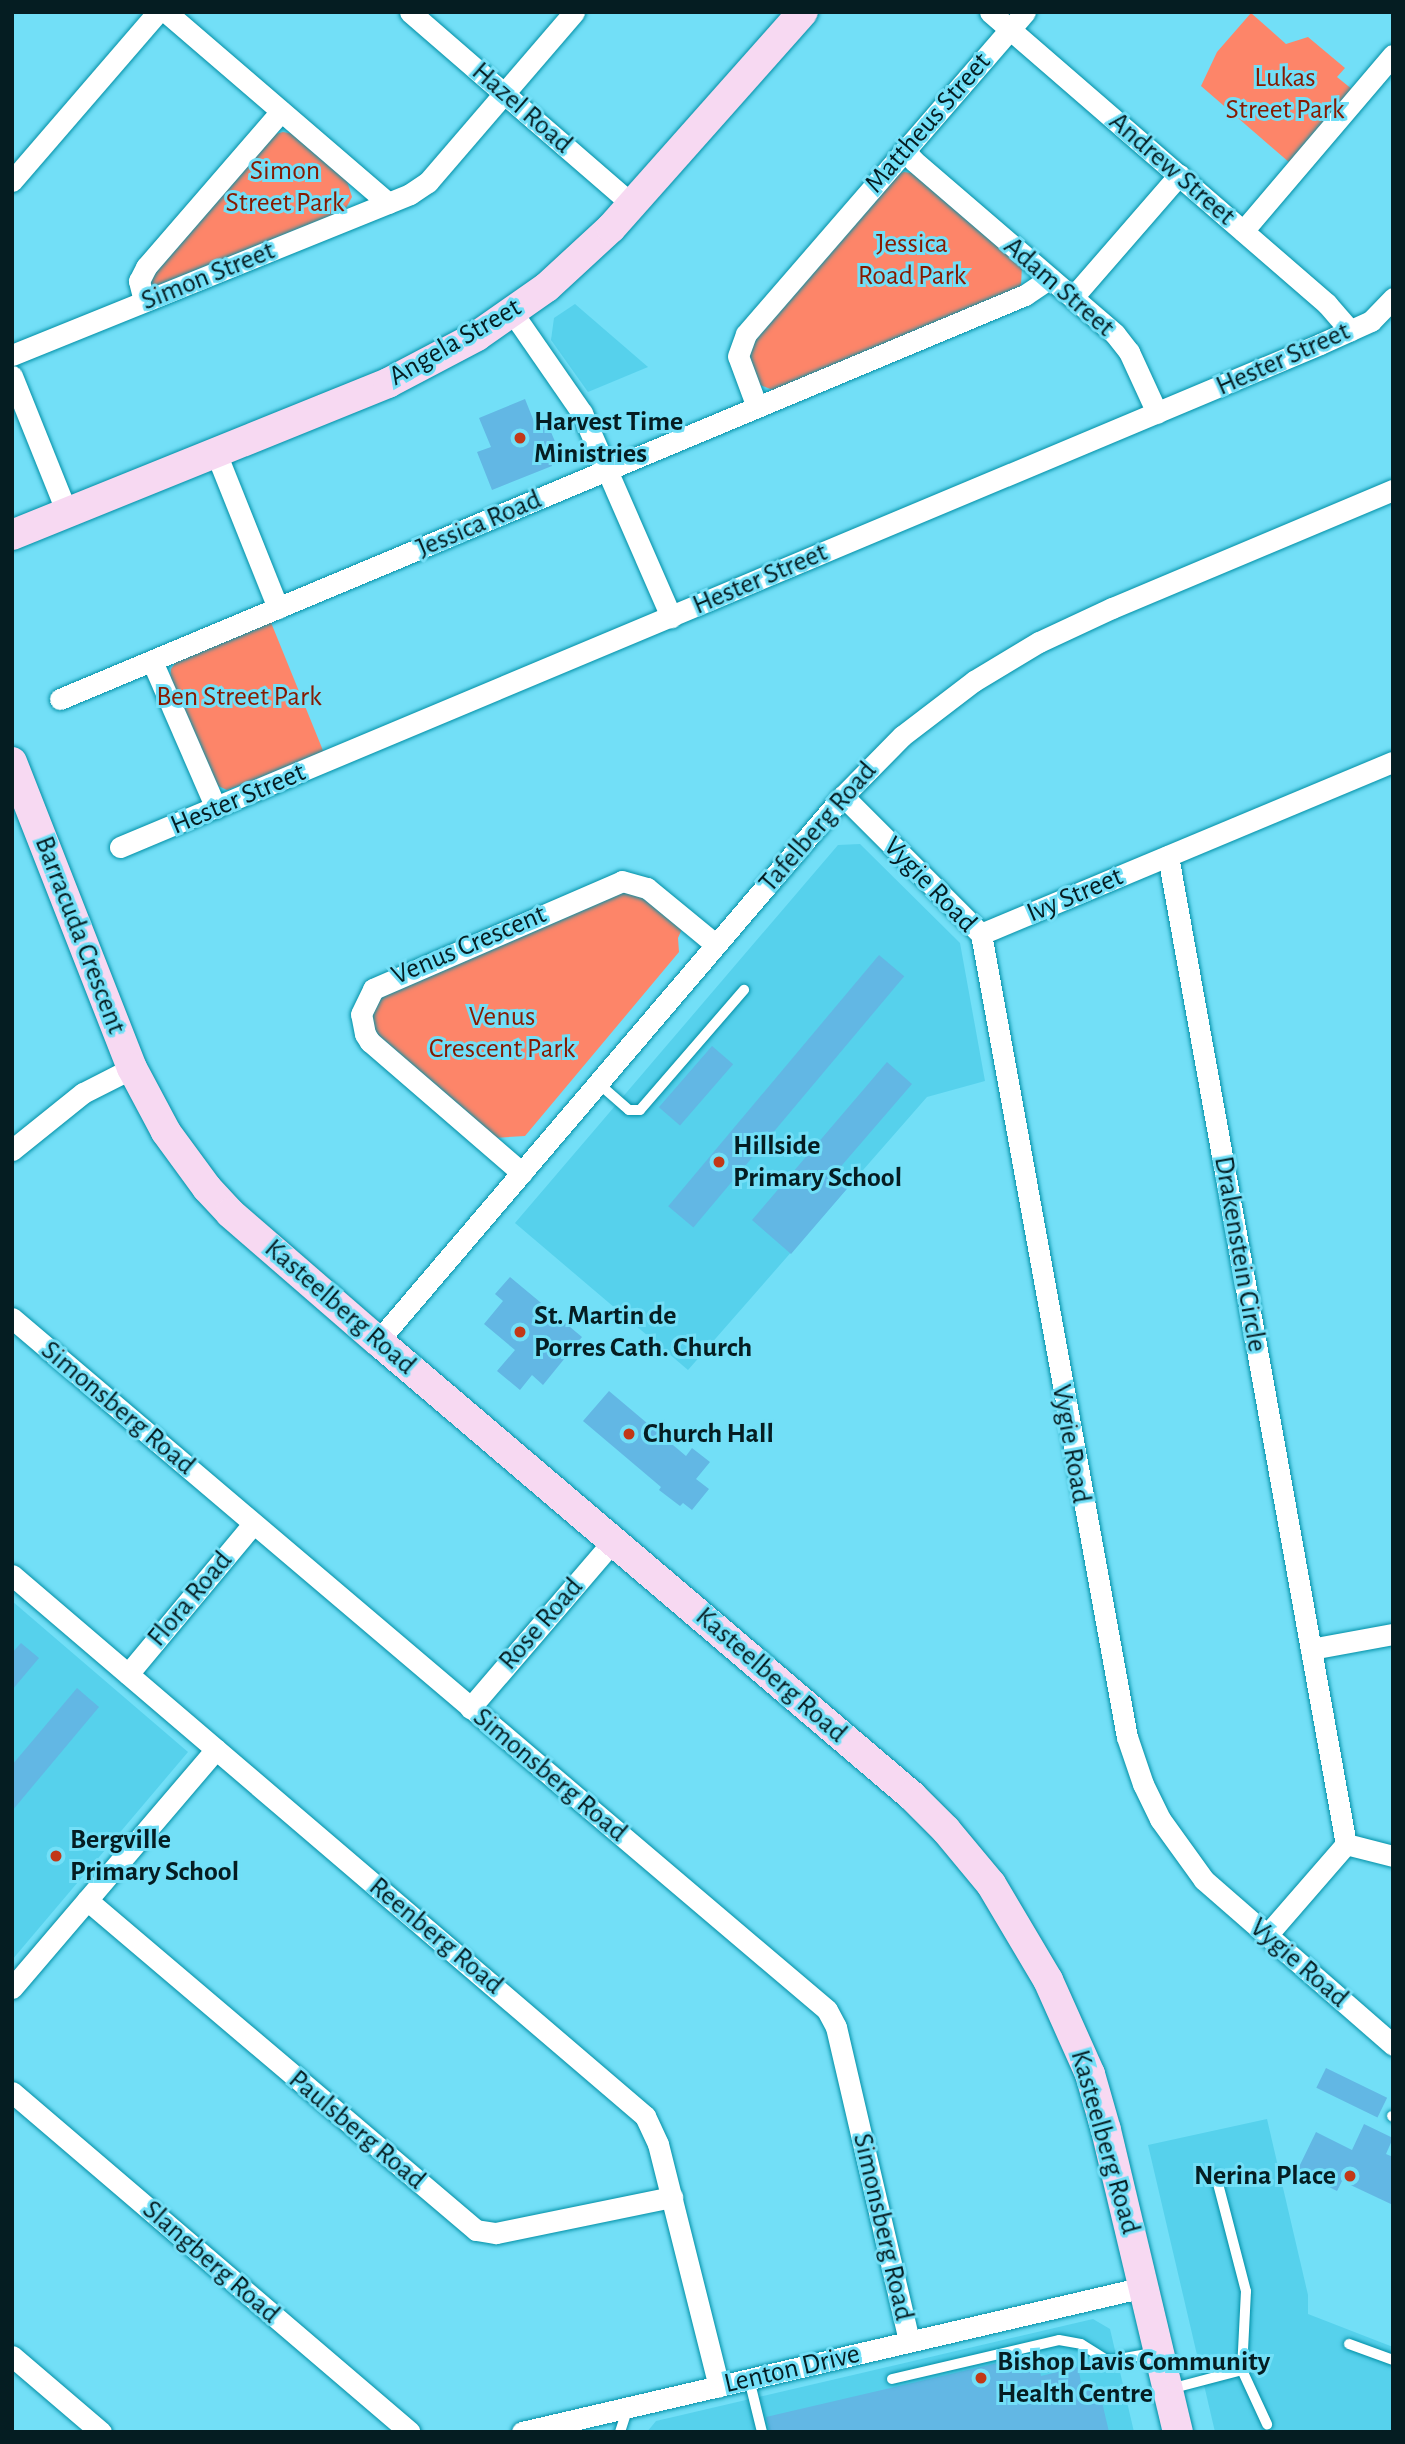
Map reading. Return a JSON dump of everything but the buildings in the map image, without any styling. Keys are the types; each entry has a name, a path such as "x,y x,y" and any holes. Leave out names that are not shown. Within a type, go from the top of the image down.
{"street":[{"path":"12,181 158,12"},
{"path":"166,12 388,204"},
{"name":"Hazel Road","path":"410,12 633,205"},
{"name":"Simon Street","path":"12,355 410,194 428,182 574,12"},
{"name":"Angela Street","path":"12,535 410,372 455,349 512,312 582,257 633,205 803,12"},
{"name":"Andrew Street","path":"990,12 1327,304 1350,330"},
{"name":"Mattheus Street","path":"757,407 738,356 746,334 1025,12"},
{"path":"1243,231 1393,55"},
{"path":"144,301 139,281 146,267 281,111"},
{"name":"Adam Street","path":"905,150 914,161 1122,342 1157,413"},
{"path":"1073,297 1178,175"},
{"name":"Jessica Road","path":"60,699 1025,295 1050,278"},
{"name":"Hester Street","path":"120,848 1371,321 1393,298"},
{"path":"512,312 578,406 671,617"},
{"path":"12,376 67,513"},
{"path":"216,453 278,608"},
{"name":"Tafelberg Road","path":"378,1341 843,796 880,757 925,717 1015,656 1099,613 1393,490"},
{"path":"152,661 216,808"},
{"name":"Barracuda Crescent","path":"12,762 132,1068"},
{"path":"1168,856 1393,762"},
{"name":"Vygie Road","path":"843,796 981,934 1127,1737 1160,1819 1204,1880 1393,2045"},
{"name":"Ivy Street","path":"981,934 1168,856"},
{"name":"Drakenstein Circle","path":"1168,856 1346,1844"},
{"name":"Venus Crescent","path":"522,1173 370,1042 365,1034 361,1014 373,989 622,881 647,888 715,944"},
{"path":"12,1150 83,1093 132,1068"},
{"name":"Kasteelberg Road","path":"132,1068 166,1132 207,1188 230,1213 912,1796 946,1830 991,1884 1043,1970 1090,2074 1178,2432"},
{"name":"Simonsberg Road","path":"12,1318 832,2016 909,2341"},
{"name":"Flora Road","path":"128,1674 253,1524"},
{"name":"Rose Road","path":"470,1708 613,1541"},
{"name":"Reenberg Road","path":"12,1575 639,2110 655,2133 719,2386"},
{"path":"1311,1649 1393,1634"},
{"path":"12,1988 216,1748"},
{"path":"1267,1936 1346,1844 1393,1856"},
{"name":"Paulsberg Road","path":"87,1900 475,2230 496,2233 672,2197"},
{"name":"Slangberg Road","path":"12,2092 410,2432"},
{"name":"Lenton Drive","path":"522,2432 1144,2287"},
{"path":"12,2356 101,2432"}],"lane":[{"path":"598,1083 629,1110 640,1110 744,990"},
{"path":"1216,2176 1246,2291 1242,2370 1267,2424"},
{"path":"892,2379 1059,2340 1081,2344 1108,2361 1159,2352"},
{"path":"1349,2344 1393,2360"},
{"path":"1168,2389 1242,2370"},
{"path":"750,2379 762,2432"},
{"path":"620,2432 628,2407"}],"shaded area":[{"path":"575,304 648,367 588,392 551,340 554,318"},
{"name":"Hillside Primary School","path":"860,844 960,943 985,1081 927,1097 688,1370 515,1223 838,845"},
{"name":"Bergville Primary School","path":"12,1601 188,1752 12,1960"},
{"path":"1267,2119 1308,2295 1308,2314 1393,2347 1393,2432 1215,2432 1148,2145"},
{"name":"Bishop Lavis Community Health Centre","path":"1093,2319 1110,2329 1134,2432 647,2432 656,2421"}],"green space":[{"name":"Lukas Street Park","path":"1251,13 1286,44 1308,37 1345,68 1337,77 1353,90 1290,163 1201,86 1217,52"},
{"name":"Simon Street Park","path":"283,132 294,134 346,178 352,197 345,210 151,288 147,278 272,135"},
{"name":"Jessica Road Park","path":"898,174 918,174 1022,266 1021,285 1017,289 773,390 760,385 747,360 752,339"},
{"name":"Ben Street Park","path":"270,620 324,753 227,790 216,785 170,680 171,669 178,659"},
{"name":"Venus Crescent Park","path":"622,891 641,895 682,929 678,938 679,952 525,1136 494,1138 372,1031 371,1009 379,995"}],"place":[{"name":"Harvest Time Ministries","path":"520,438"},
{"name":"Hillside Primary School","path":"719,1162"},
{"name":"St. Martin de Porres Cath. Church","path":"520,1332"},
{"name":"Church Hall","path":"629,1434"},
{"name":"Bergville Primary School","path":"56,1856"},
{"name":"Nerina Place","path":"1350,2176"},
{"name":"Bishop Lavis Community Health Centre","path":"981,2378"}]}
